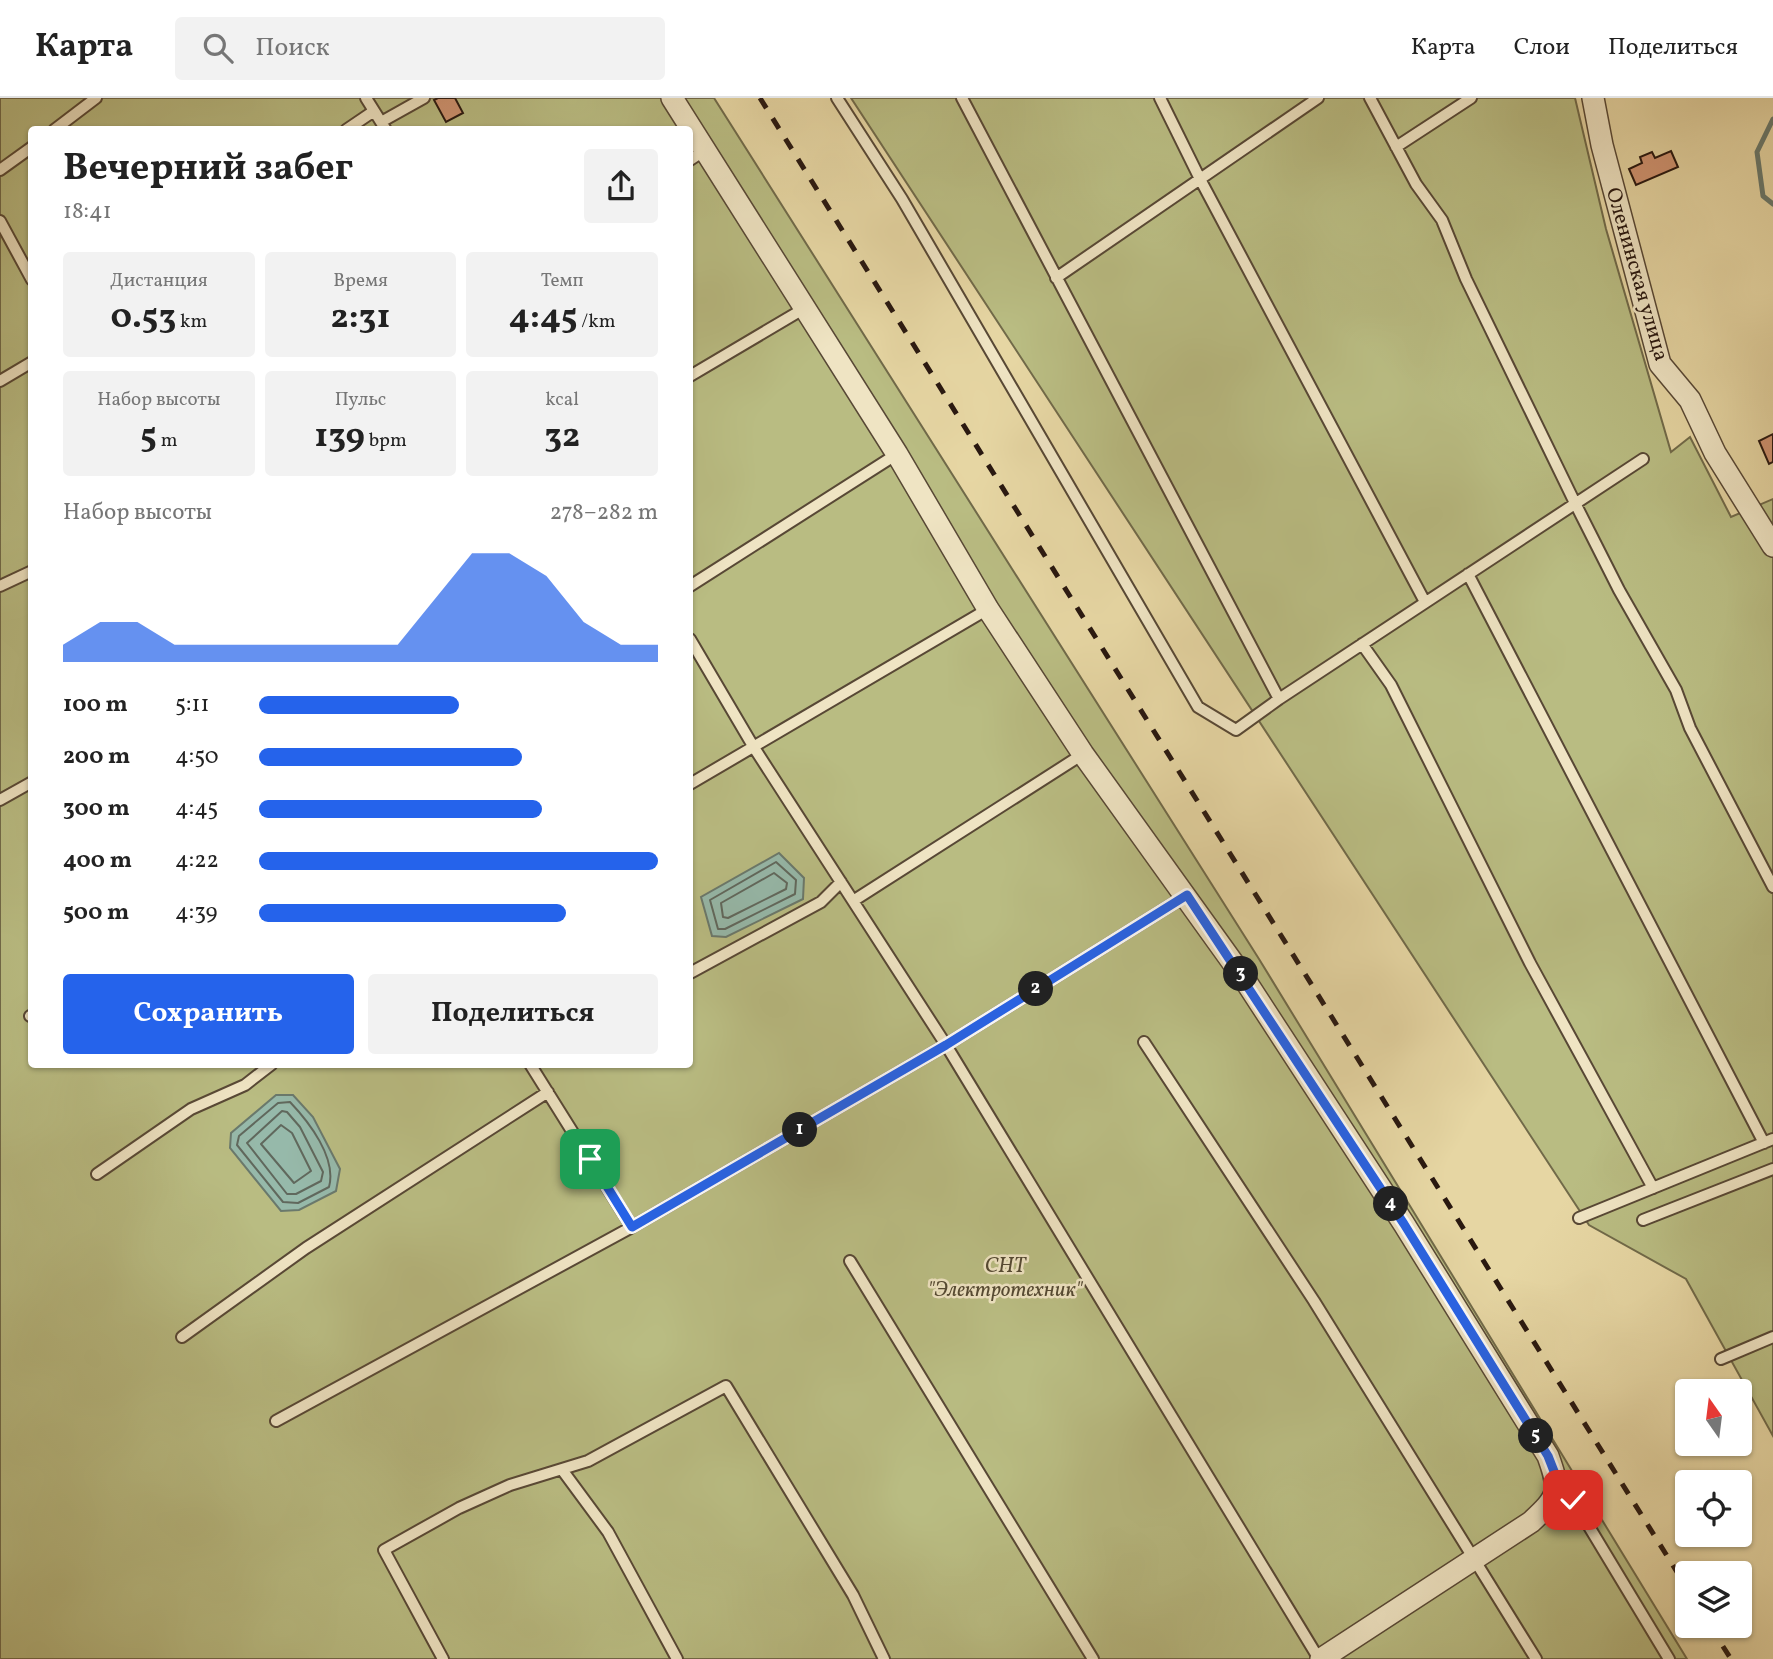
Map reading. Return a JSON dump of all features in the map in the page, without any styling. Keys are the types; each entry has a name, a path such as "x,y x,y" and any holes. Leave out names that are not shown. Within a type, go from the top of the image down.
{"street":[{"path":"672,98 684,126"},
{"name":"Оленинская улица","path":"1593,98 1660,365 1690,400 1715,453 1773,546"},
{"path":"697,155 805,308 897,454 988,610 1083,754 1187,895 1404,1224 1548,1456 1557,1479 1554,1501 1531,1522 1320,1659"}],"lane":[{"path":"59,126 96,98"},
{"path":"366,98 384,126 424,98"},
{"path":"836,98 902,199 1198,707 1236,730 1643,458"},
{"path":"962,98 1279,699"},
{"path":"1160,98 1200,179 1425,602"},
{"path":"1056,278 1318,98"},
{"path":"1370,98 1396,147 1442,220 1466,279 1575,503 1619,590 1676,691 1690,727 1773,887"},
{"path":"1396,147 1471,98"},
{"path":"352,126 374,111"},
{"path":"0,170 28,150"},
{"path":"0,221 28,272"},
{"path":"693,374 805,308"},
{"path":"0,381 28,364"},
{"path":"693,584 897,454"},
{"path":"0,586 28,573"},
{"path":"1468,574 1769,1141 1579,1218"},
{"path":"693,782 988,610"},
{"path":"693,644 753,746 946,1045 1320,1659"},
{"path":"1362,644 1391,685 1530,964 1653,1188"},
{"path":"853,901 1083,754"},
{"path":"0,800 28,784"},
{"path":"693,971 821,902 841,882"},
{"path":"276,1421 632,1227 946,1045 1187,895"},
{"path":"1144,1042 1314,1301 1536,1659"},
{"path":"97,1174 191,1109 245,1085 267,1068"},
{"path":"533,1068 632,1227"},
{"path":"182,1337 306,1248 548,1092"},
{"path":"1643,1220 1773,1169"},
{"path":"850,1261 1093,1659"},
{"path":"1721,1359 1773,1338"},
{"path":"443,1659 384,1550 510,1485 563,1471 588,1461 726,1386 853,1595 884,1659"},
{"path":"563,1471 608,1532 677,1659"},
{"path":"1557,1479 1573,1500 1669,1659"}],"green space":[{"name":"СНТ \"Электротехник\"","path":"0,98 714,98 1259,959 1687,1659 0,1659"},
{"path":"851,98 1575,98 1606,229 1671,452 1690,437 1731,517 1773,499 1773,1436 1752,1398 1752,1379 1741,1379 1686,1279 1589,1225"}],"water":[{"path":"779,853 804,878 803,899 726,937 712,936 701,897"},
{"path":"276,1095 293,1095 313,1117 340,1169 336,1191 299,1210 281,1211 230,1148 231,1133"}],"building":[{"path":"455,98 463,113 446,122 434,100"},
{"path":"1671,151 1678,167 1636,185 1629,169 1642,163 1640,157 1652,152 1655,158"},
{"path":"1773,434 1773,462 1769,464 1759,441"}],"waterway":[{"path":"1773,119 1757,152 1763,196 1773,204"}],"railway":[{"path":"760,98 1675,1569"},
{"path":"1718,1638 1731,1659"}],"route":[{"path":"590,1159 632,1227 946,1045 1187,895 1404,1224 1548,1456 1557,1479 1573,1500"}]}
